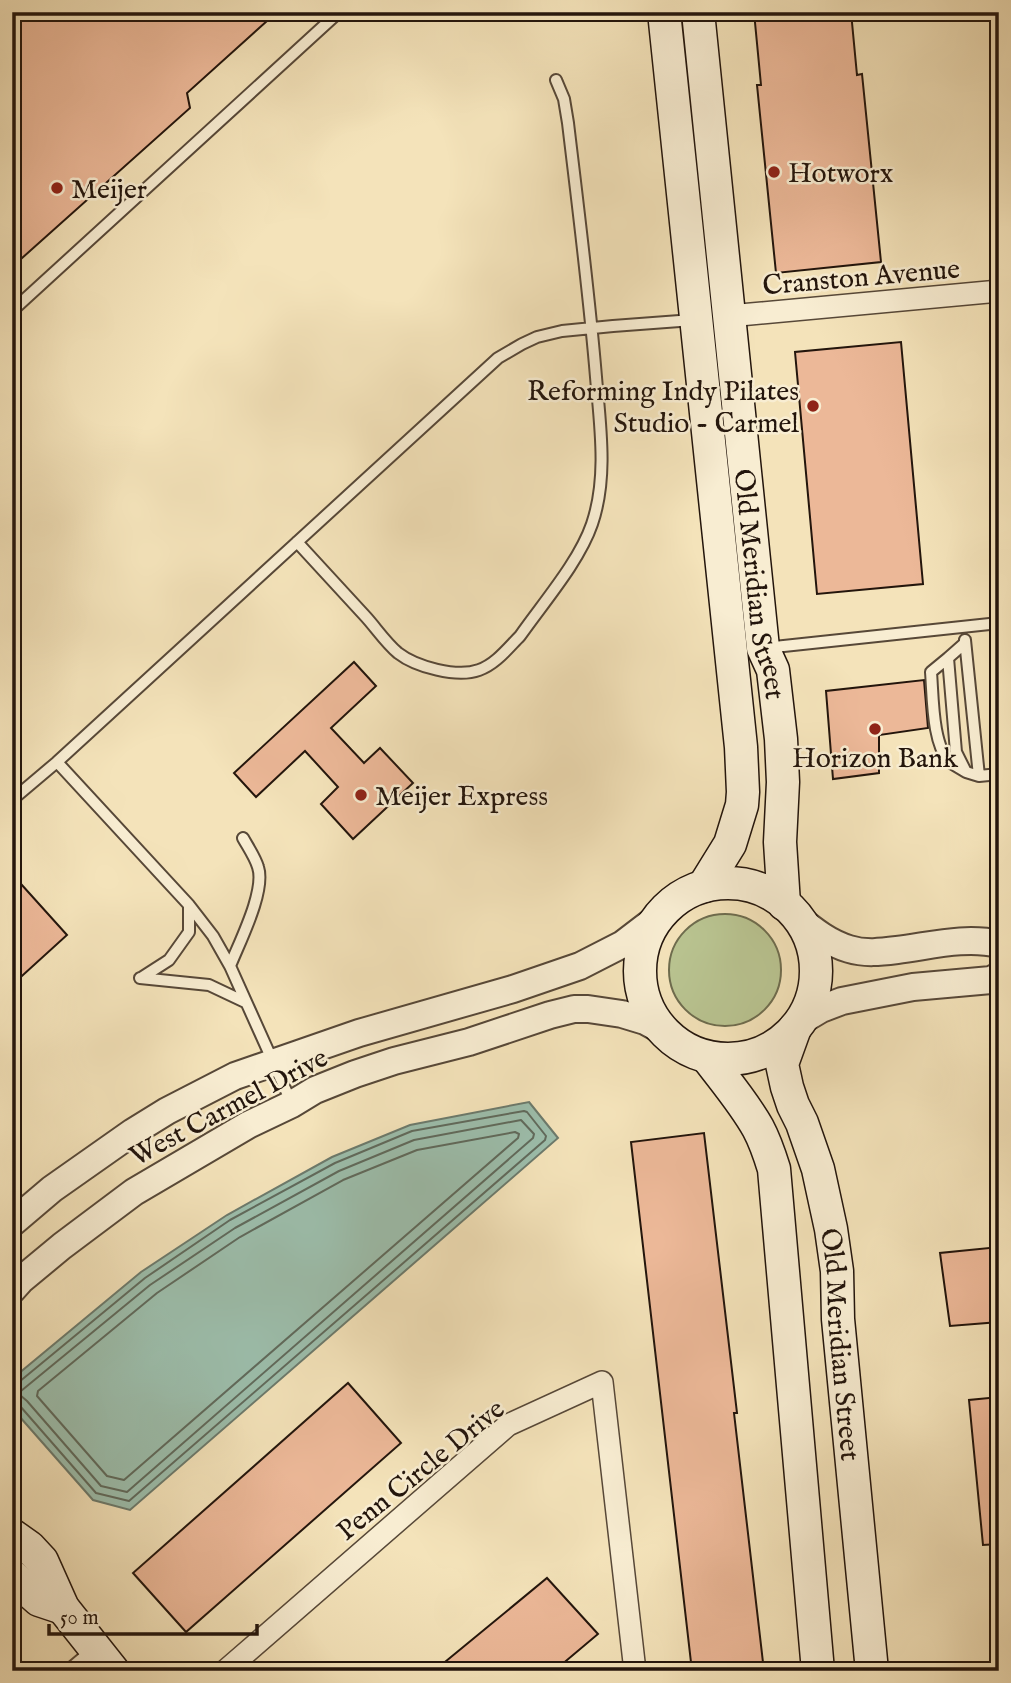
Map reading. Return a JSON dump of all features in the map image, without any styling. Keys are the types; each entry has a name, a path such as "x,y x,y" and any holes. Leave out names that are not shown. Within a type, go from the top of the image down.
{"main road":[{"name":"Old Meridian Street","path":"664,12 741,747 742,805 730,844 704,886"},
{"name":"Old Meridian Street","path":"698,12 763,648 773,670 781,739 783,782 780,842 791,911"},
{"path":"718,883 747,885 773,895 791,911 808,934 816,969 809,1004 798,1024 780,1041 764,1051 727,1059 708,1057 691,1051 663,1031 645,1001 640,967 648,933 657,918 678,898 704,886 718,883"},
{"name":"Old Meridian Street","path":"798,1024 782,1065 793,1105 818,1169 833,1239 838,1319 872,1671"},
{"name":"Old Meridian Street","path":"708,1057 750,1115 760,1132 774,1169 818,1671"},
{"path":"12,1535 42,1561 63,1608 104,1659"},
{"path":"12,1576 39,1600 63,1608"}],"street":[{"name":"Cranston Avenue","path":"729,316 999,291"},
{"path":"791,911 817,933 850,950 871,953 959,942 983,941 999,944"},
{"name":"West Carmel Drive","path":"12,1223 52,1189 133,1132 235,1076 412,1017 513,989 580,966 623,944 657,918"},
{"path":"798,1024 821,1009 842,1001 913,987 991,980 999,976"},
{"name":"West Carmel Drive","path":"12,1290 62,1246 134,1192 223,1138 316,1090 355,1074 574,1009 622,1014 645,1021 663,1031"},
{"name":"Penn Circle Drive","path":"225,1671 508,1425 602,1382 635,1671"}],"lane":[{"path":"12,311 339,12"},
{"path":"297,542 399,653 442,672 479,670 496,660 520,636 582,548 599,499 601,440 592,328 568,123 564,99 556,80"},
{"path":"12,800 57,762 498,358 537,337 562,331 696,320"},
{"path":"763,648 999,623"},
{"path":"964,626 979,776"},
{"path":"965,643 931,672 937,738 950,762 966,772 979,776 999,774"},
{"path":"948,658 956,752 966,772"},
{"path":"57,762 189,905 213,936 292,1104"},
{"path":"229,966 259,888 259,868 243,838"},
{"path":"189,905 189,932 169,960 140,978 209,985 246,1002"},
{"path":"67,1671 104,1659"}],"green space":[{"path":"725,914 746,918 764,931 777,949 781,970 777,991 764,1009 746,1022 725,1026 704,1022 686,1009 673,991 669,970 673,949 686,931 704,918"}],"water":[{"path":"529,1102 558,1138 130,1510 93,1500 12,1408 12,1379 141,1272 227,1215 332,1157 410,1125"}],"building":[{"name":"Meijer","path":"12,12 277,12 187,93 190,108 12,267"},
{"path":"754,12 851,12 857,75 862,74 881,262 776,273 757,85 761,85"},
{"path":"901,342 923,584 817,594 795,352"},
{"path":"354,662 376,686 331,728 364,763 380,748 413,783 353,839 321,804 338,787 305,751 256,797 234,773"},
{"name":"Horizon Bank","path":"924,680 928,728 879,735 879,773 833,779 826,691"},
{"path":"12,874 67,935 12,985"},
{"path":"704,1133 764,1671 692,1671 631,1142"},
{"path":"999,1247 999,1322 950,1326 940,1253"},
{"path":"348,1383 401,1443 186,1632 133,1573"},
{"path":"999,1397 999,1544 983,1545 969,1400"},
{"path":"547,1578 598,1634 554,1671 434,1671"}],"place":[{"name":"Hotworx","path":"774,172"},
{"name":"Meijer","path":"57,188"},
{"name":"Reforming Indy Pilates Studio - Carmel","path":"813,406"},
{"name":"Horizon Bank","path":"875,729"},
{"name":"Meijer Express","path":"361,795"}]}
